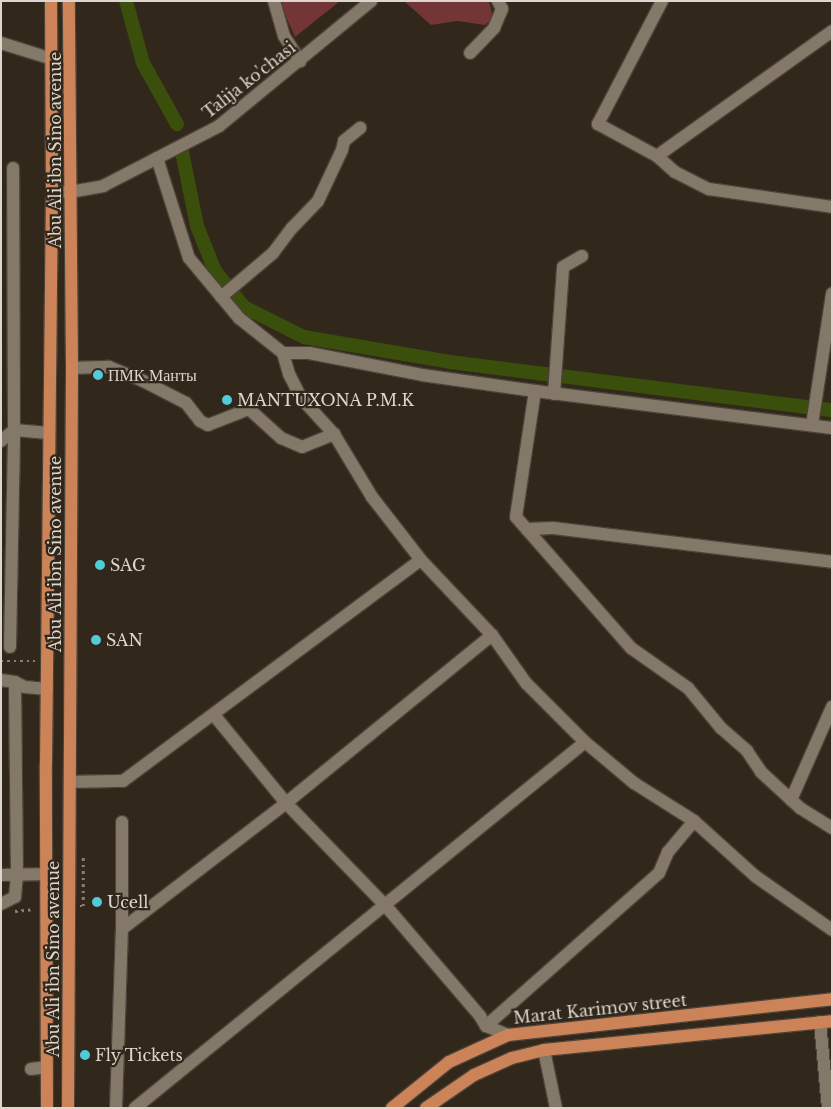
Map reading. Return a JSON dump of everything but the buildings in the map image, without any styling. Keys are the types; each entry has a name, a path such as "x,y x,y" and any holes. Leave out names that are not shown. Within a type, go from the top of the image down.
{"main road":[{"name":"Abu Ali ibn Sino avenue","path":"47,1108 47,661 52,192 51,1"},
{"name":"Abu Ali ibn Sino avenue","path":"68,1108 72,368 70,192 72,86 70,1"},
{"path":"52,27 70,26"},
{"name":"Marat Karimov street","path":"392,1108 449,1062 508,1035 832,999"},
{"path":"426,1108 474,1075 512,1058 544,1050 826,1022"}],"street":[{"path":"274,1 284,36 300,61"},
{"name":"Talija ko'chasi","path":"52,192 70,192 103,186 219,126 371,1"},
{"path":"470,53 494,28 502,9 498,1"},
{"path":"662,1 598,124 657,156 675,172 709,189 832,207"},
{"path":"657,156 832,31"},
{"path":"1,43 52,59"},
{"path":"222,297 273,253 292,228 318,201 342,150 344,141 360,128"},
{"path":"156,158 189,258 239,318 283,353 289,374 302,399 334,434 372,497 421,560 492,635 526,683 585,742 634,783 694,821 756,876 832,930"},
{"path":"10,646 14,430 12,168"},
{"path":"554,394 563,267 582,256"},
{"path":"812,425 832,294"},
{"path":"283,353 309,353 422,375 554,394 832,428"},
{"path":"72,368 109,367 186,402 200,421 208,425 249,409 281,438 302,447 334,434"},
{"path":"535,391 516,517 631,648 688,688 721,728 747,751 761,772 800,808 832,828"},
{"path":"1,441 14,430 49,433"},
{"path":"527,529 553,528 832,562"},
{"path":"70,782 123,781 421,560"},
{"path":"122,929 286,803 492,635"},
{"path":"1,680 15,682 25,687 47,689"},
{"path":"1,904 15,897 17,875 15,682"},
{"path":"791,800 832,707"},
{"path":"214,715 286,803 385,904 480,1016 486,1026 508,1035"},
{"path":"135,1108 585,742"},
{"path":"486,1026 659,873 668,852 694,821"},
{"path":"116,1108 122,929 122,822"},
{"path":"1,875 48,874"},
{"path":"826,1022 828,1108"},
{"path":"544,1050 556,1108"},
{"path":"31,1069 47,1067"}],"path":[{"path":"1,661 47,661"}],"shaded area":[{"path":"279,1 340,1 295,37"},
{"path":"404,1 489,1 493,18 485,25 457,21 431,25"}],"waterway":[{"path":"126,1 143,63 177,124"},
{"path":"182,152 197,226 215,271 244,307 304,337 450,362 832,410"}],"place":[{"name":"ПМК Манты","path":"98,375"},
{"name":"MANTUXONA P.M.K","path":"227,400"},
{"name":"SAG","path":"100,565"},
{"name":"SAN","path":"96,640"},
{"name":"Ucell","path":"97,902"},
{"name":"Fly Tickets","path":"85,1055"}]}
